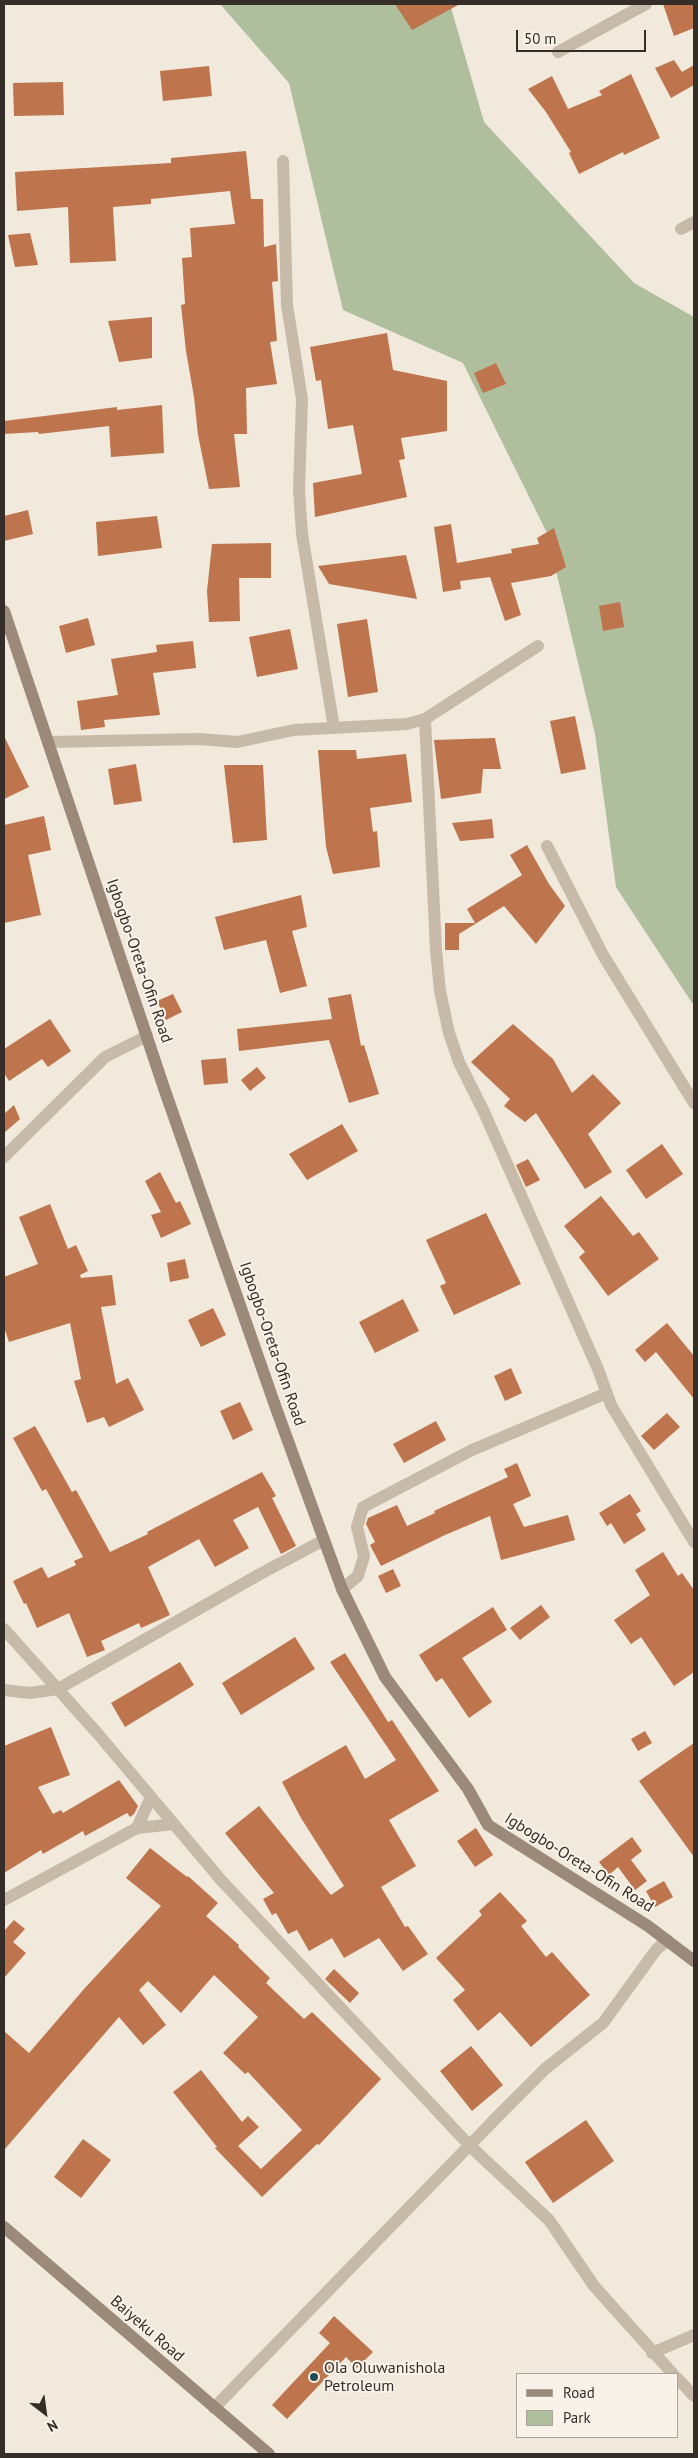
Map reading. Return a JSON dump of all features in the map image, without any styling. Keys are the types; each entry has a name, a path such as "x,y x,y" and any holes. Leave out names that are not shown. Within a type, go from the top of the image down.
{"street":[{"path":"558,52 646,4"},
{"path":"283,161 287,305 302,399 299,490 302,534 334,728"},
{"path":"681,229 694,222"},
{"name":"Igbogbo-Oreta-Ofin Road","path":"4,611 8,636 48,742 147,1036 324,1540 342,1589 385,1677 468,1788 488,1825 667,1940 694,1961"},
{"path":"48,742 199,739 237,742 294,730 407,724 425,719 538,646"},
{"path":"425,719 436,950 440,991 450,1033 460,1062 484,1112 611,1405 694,1542"},
{"path":"548,846 603,955 694,1103"},
{"path":"4,1157 105,1057 147,1036"},
{"path":"342,1589 358,1576 364,1556 357,1527 363,1507 472,1450 606,1392"},
{"path":"4,1690 30,1693 58,1689 260,1574 324,1540"},
{"path":"4,1629 58,1689 221,1880 470,2146 549,2220 594,2286 652,2353 672,2373"},
{"path":"137,1828 151,1797"},
{"path":"4,1900 137,1828 174,1824"},
{"path":"214,2408 545,2069 603,2023 656,1950 667,1940"},
{"name":"Baiyeku Road","path":"4,2227 269,2454"},
{"path":"652,2353 694,2335"},
{"path":"678,2379 694,2396"}],"green space":[{"path":"220,4 450,4 484,122 634,283 694,317 694,1006 616,887 595,734 547,533 463,363 343,310 289,83"}],"building":[{"path":"395,4 460,4 412,30"},
{"path":"663,4 694,4 694,28 674,36"},
{"path":"674,60 682,72 694,65 694,85 671,98 655,68"},
{"path":"209,66 212,96 163,101 160,71"},
{"path":"631,74 660,138 624,155 623,152 579,174 569,153 571,152 546,112 528,89 552,76 568,109 602,95 599,91"},
{"path":"63,82 64,115 14,116 13,83"},
{"path":"246,151 251,199 263,199 264,247 276,244 278,281 272,282 277,341 270,342 277,384 246,388 247,434 234,434 240,487 209,489 198,435 186,351 181,305 185,304 182,258 192,257 190,228 235,224 230,191 151,199 151,204 113,207 116,261 70,263 68,207 17,211 15,172 171,163 171,158"},
{"path":"30,233 38,265 15,267 8,235"},
{"path":"152,317 152,358 119,362 108,321"},
{"path":"387,333 393,370 447,381 447,431 401,438 405,459 399,460 407,497 315,517 313,483 362,474 353,425 328,429 321,380 316,381 310,347"},
{"path":"496,363 506,384 483,393 474,373"},
{"path":"162,405 164,453 111,457 109,426 39,434 38,432 4,434 4,421 117,407 117,410"},
{"path":"28,510 33,534 4,541 4,516"},
{"path":"157,516 162,548 98,556 96,522"},
{"path":"451,524 457,563 512,553 511,549 539,544 537,538 554,528 566,567 551,576 511,583 521,615 505,621 490,577 460,581 461,589 443,592 434,527"},
{"path":"271,543 271,578 239,578 240,621 209,622 207,591 212,544"},
{"path":"406,555 417,599 329,584 318,566"},
{"path":"620,602 624,627 603,631 599,606"},
{"path":"88,618 95,645 66,653 59,626"},
{"path":"367,619 378,692 348,697 337,624"},
{"path":"290,629 298,669 257,677 249,637"},
{"path":"193,641 196,668 153,673 160,715 104,720 105,727 81,730 77,701 118,695 111,659 157,652 156,645"},
{"path":"575,716 586,769 561,774 550,721"},
{"path":"4,736 29,787 4,799"},
{"path":"495,738 501,769 483,769 481,793 441,799 434,740"},
{"path":"318,750 356,750 357,759 406,754 412,802 370,808 373,832 377,831 380,867 333,874 326,847"},
{"path":"136,764 142,801 114,805 108,769"},
{"path":"224,765 263,765 267,840 233,843"},
{"path":"44,816 51,850 28,855 41,915 4,923 4,825"},
{"path":"492,819 494,838 460,841 452,823"},
{"path":"527,845 549,884 565,906 536,944 504,906 459,934 459,950 445,950 445,923 475,923 467,909 522,875 510,855"},
{"path":"301,895 307,927 292,931 307,986 280,993 266,940 224,950 215,917"},
{"path":"173,994 182,1012 166,1020 157,1001"},
{"path":"351,994 361,1046 364,1045 379,1094 349,1103 329,1040 239,1051 237,1029 332,1019 328,998"},
{"path":"50,1019 71,1051 48,1067 42,1059 9,1081 4,1073 4,1049"},
{"path":"513,1024 553,1059 572,1093 593,1074 621,1103 588,1134 612,1172 585,1189 536,1113 525,1122 504,1106 510,1099 471,1062"},
{"path":"226,1058 228,1083 204,1085 201,1060"},
{"path":"257,1067 266,1078 250,1091 241,1080"},
{"path":"14,1105 20,1119 4,1133 4,1114"},
{"path":"342,1124 358,1151 307,1180 289,1154"},
{"path":"662,1144 683,1174 646,1199 626,1170"},
{"path":"528,1159 540,1180 526,1187 516,1165"},
{"path":"160,1172 176,1203 180,1201 191,1224 161,1238 151,1215 161,1212 145,1181"},
{"path":"601,1196 633,1236 639,1232 659,1259 608,1296 579,1257 585,1252 564,1226"},
{"path":"50,1204 68,1249 76,1245 88,1271 80,1275 81,1278 112,1275 116,1305 101,1307 116,1384 128,1378 144,1410 109,1427 104,1417 87,1423 74,1381 81,1379 70,1323 9,1342 4,1327 4,1277 38,1264 19,1217"},
{"path":"486,1213 521,1284 454,1315 440,1286 446,1283 426,1240"},
{"path":"185,1259 189,1278 170,1282 167,1263"},
{"path":"403,1299 419,1331 375,1353 359,1322"},
{"path":"213,1308 226,1335 201,1347 188,1320"},
{"path":"667,1323 694,1356 694,1399 656,1352 645,1362 635,1350"},
{"path":"511,1368 522,1393 505,1401 494,1376"},
{"path":"240,1402 253,1430 233,1440 220,1411"},
{"path":"667,1413 680,1427 654,1450 641,1436"},
{"path":"436,1421 446,1440 404,1463 393,1444"},
{"path":"35,1426 72,1492 76,1490 110,1552 148,1534 147,1532 262,1472 276,1496 272,1498 296,1546 281,1554 258,1507 233,1520 249,1548 215,1567 199,1539 148,1567 170,1615 141,1628 139,1623 101,1641 105,1650 87,1657 69,1613 37,1628 26,1603 24,1604 13,1581 42,1567 48,1578 76,1565 74,1561 83,1557 46,1489 42,1491 13,1438"},
{"path":"517,1463 531,1496 513,1504 524,1527 568,1515 575,1540 501,1560 490,1516 381,1566 370,1545 375,1542 366,1524 368,1518 397,1505 407,1526 435,1513 434,1511 508,1477 504,1469"},
{"path":"630,1494 641,1511 636,1514 646,1530 624,1544 611,1523 607,1526 599,1513"},
{"path":"663,1552 678,1576 682,1573 694,1590 694,1672 674,1686 641,1637 631,1644 614,1620 650,1595 635,1570"},
{"path":"393,1569 401,1586 386,1593 378,1576"},
{"path":"541,1605 550,1617 520,1640 510,1628"},
{"path":"493,1607 507,1630 462,1658 492,1702 469,1718 442,1678 436,1682 419,1655"},
{"path":"295,1637 315,1669 241,1715 222,1683"},
{"path":"345,1653 388,1722 392,1720 439,1791 389,1820 416,1866 381,1887 405,1927 408,1926 428,1954 403,1971 379,1938 344,1958 332,1938 309,1951 297,1930 288,1934 276,1913 272,1915 263,1899 274,1893 225,1833 259,1806 331,1895 344,1886 301,1818 282,1782 346,1745 365,1779 396,1760 330,1662"},
{"path":"180,1662 194,1685 125,1727 111,1703"},
{"path":"51,1727 70,1775 38,1787 53,1814 61,1810 63,1813 119,1780 138,1806 130,1817 127,1813 85,1836 83,1831 43,1854 41,1850 4,1873 4,1746"},
{"path":"645,1731 652,1743 638,1751 631,1739"},
{"path":"694,1743 694,1857 639,1781"},
{"path":"476,1828 493,1855 475,1867 457,1841"},
{"path":"632,1837 642,1851 631,1860 647,1881 635,1890 618,1867 609,1875 599,1862"},
{"path":"150,1848 188,1876 218,1903 206,1916 239,1945 238,1947 270,1978 266,1983 304,2019 312,2012 381,2079 319,2145 317,2144 262,2197 215,2148 217,2147 173,2092 201,2070 242,2122 248,2116 259,2127 238,2146 261,2169 302,2130 248,2072 245,2074 223,2053 258,2017 214,1975 181,2013 148,1981 139,1990 166,2025 143,2045 119,2017 4,2150 4,2031 29,2053 84,1989 161,1906 126,1878"},
{"path":"664,1881 673,1897 655,1907 646,1891"},
{"path":"500,1892 527,1921 521,1926 546,1957 552,1952 590,1995 531,2047 500,2012 478,2031 453,2000 465,1990 436,1958 482,1915 479,1911"},
{"path":"14,1920 25,1929 13,1942 26,1953 4,1978 4,1931"},
{"path":"334,1969 359,1993 350,2003 325,1979"},
{"path":"471,2046 503,2085 472,2111 440,2071"},
{"path":"586,2120 614,2161 553,2203 525,2162"},
{"path":"83,2139 111,2160 81,2198 54,2177"},
{"path":"334,2316 373,2352 357,2368 346,2357 287,2419 272,2405 330,2343 319,2333"}],"place":[{"name":"Ola Oluwanishola Petroleum","path":"314,2377"}]}
